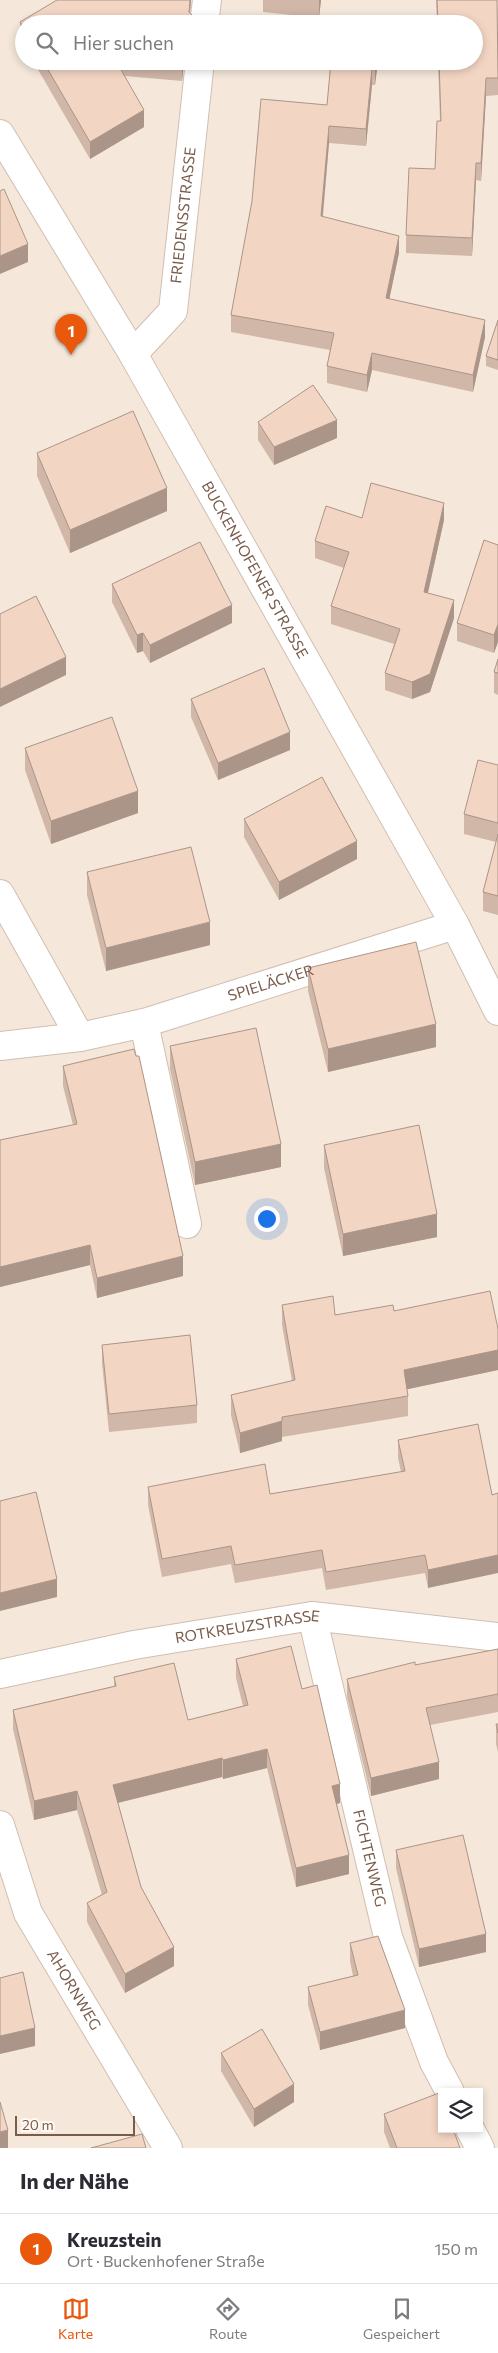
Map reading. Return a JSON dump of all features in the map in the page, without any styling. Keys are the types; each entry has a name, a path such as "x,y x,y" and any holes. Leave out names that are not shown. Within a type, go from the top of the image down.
{"street":[{"path":"205,15 207,0"},
{"name":"FRIEDENSSTRASSE","path":"133,354 173,311 199,70"},
{"name":"BUCKENHOFENER STRASSE","path":"0,134 133,354 455,925 498,1011"},
{"path":"0,894 80,1037"},
{"name":"SPIELÄCKER","path":"0,1046 80,1037 144,1023 455,925"},
{"path":"144,1023 187,1224"},
{"name":"ROTKREUZSTRASSE","path":"0,1674 134,1645 312,1616 498,1637"},
{"name":"FICHTENWEG","path":"312,1616 388,1938 434,2062 448,2088"},
{"name":"AHORNWEG","path":"0,1825 28,1913 168,2148"},
{"path":"472,2133 480,2148"}],"shaded area":[{"path":"0,0 498,0 498,2148 0,2148"}],"building":[{"path":"57,0 190,0 189,12 192,15 32,15"},
{"path":"437,0 497,0 498,78 486,78 481,163 476,163 472,238 406,235 409,168 435,169 437,121 441,121 439,70 483,70 483,15 438,15"},
{"path":"48,70 121,70 144,110 90,142"},
{"path":"330,70 372,70 366,129 329,126 321,216 399,236 386,298 485,320 473,375 372,353 367,375 327,366 334,333 231,315 252,201 261,99 327,105"},
{"path":"4,189 28,244 0,256 0,191"},
{"path":"498,320 498,360 486,356"},
{"path":"313,385 337,420 274,447 258,422"},
{"path":"133,411 167,488 70,530 37,453"},
{"path":"371,483 444,503 424,592 454,600 430,674 412,682 385,673 400,629 331,606 349,552 315,541 326,506 362,518"},
{"path":"484,540 498,545 498,624 494,635 457,623"},
{"path":"200,542 232,605 150,645 143,633 137,635 112,584"},
{"path":"36,596 66,657 0,689 0,614"},
{"path":"498,659 498,673 494,672"},
{"path":"264,668 290,732 218,763 191,699"},
{"path":"112,717 138,791 51,821 25,748"},
{"path":"478,760 498,765 498,823 464,814"},
{"path":"322,777 357,841 279,882 244,819"},
{"path":"498,834 498,896 483,892"},
{"path":"191,847 210,922 106,948 87,872"},
{"path":"416,942 436,1024 328,1049 308,968"},
{"path":"256,1028 281,1144 195,1162 170,1046"},
{"path":"134,1049 136,1056 139,1056 183,1256 97,1278 90,1245 0,1267 0,1140 77,1124 63,1066"},
{"path":"419,1125 437,1214 343,1234 324,1145"},
{"path":"490,1291 498,1329 498,1350 404,1370 408,1396 282,1417 282,1421 240,1433 231,1395 295,1380 282,1305 333,1296 335,1315 393,1305 394,1311"},
{"path":"190,1335 197,1405 109,1414 102,1345"},
{"path":"478,1424 492,1495 498,1493 498,1555 428,1570 425,1555 326,1572 322,1550 235,1565 231,1546 162,1559 148,1487 265,1464 270,1494 405,1471 398,1440"},
{"path":"36,1492 57,1579 0,1593 0,1501"},
{"path":"291,1646 302,1689 317,1685 340,1784 332,1786 349,1855 296,1868 267,1749 113,1785 141,1887 174,1947 125,1974 87,1903 107,1892 77,1791 34,1801 13,1710 116,1686 114,1677 174,1663 188,1720 248,1705 236,1659"},
{"path":"498,1649 498,1694 426,1708 439,1762 371,1778 347,1679 415,1662 415,1665"},
{"path":"463,1835 486,1934 419,1949 396,1850"},
{"path":"378,1936 405,2010 320,2032 308,1987 358,1975 350,1943"},
{"path":"23,1972 35,2028 0,2036 0,1978"},
{"path":"262,2029 294,2084 254,2109 221,2053"},
{"path":"438,2093 438,2133 454,2133 460,2148 397,2148 384,2114"},
{"path":"0,2102 8,2130 0,2132"},
{"path":"142,2134 146,2148 91,2148"}],"place":[{"name":"Kreuzstein","path":"71,355"}]}
